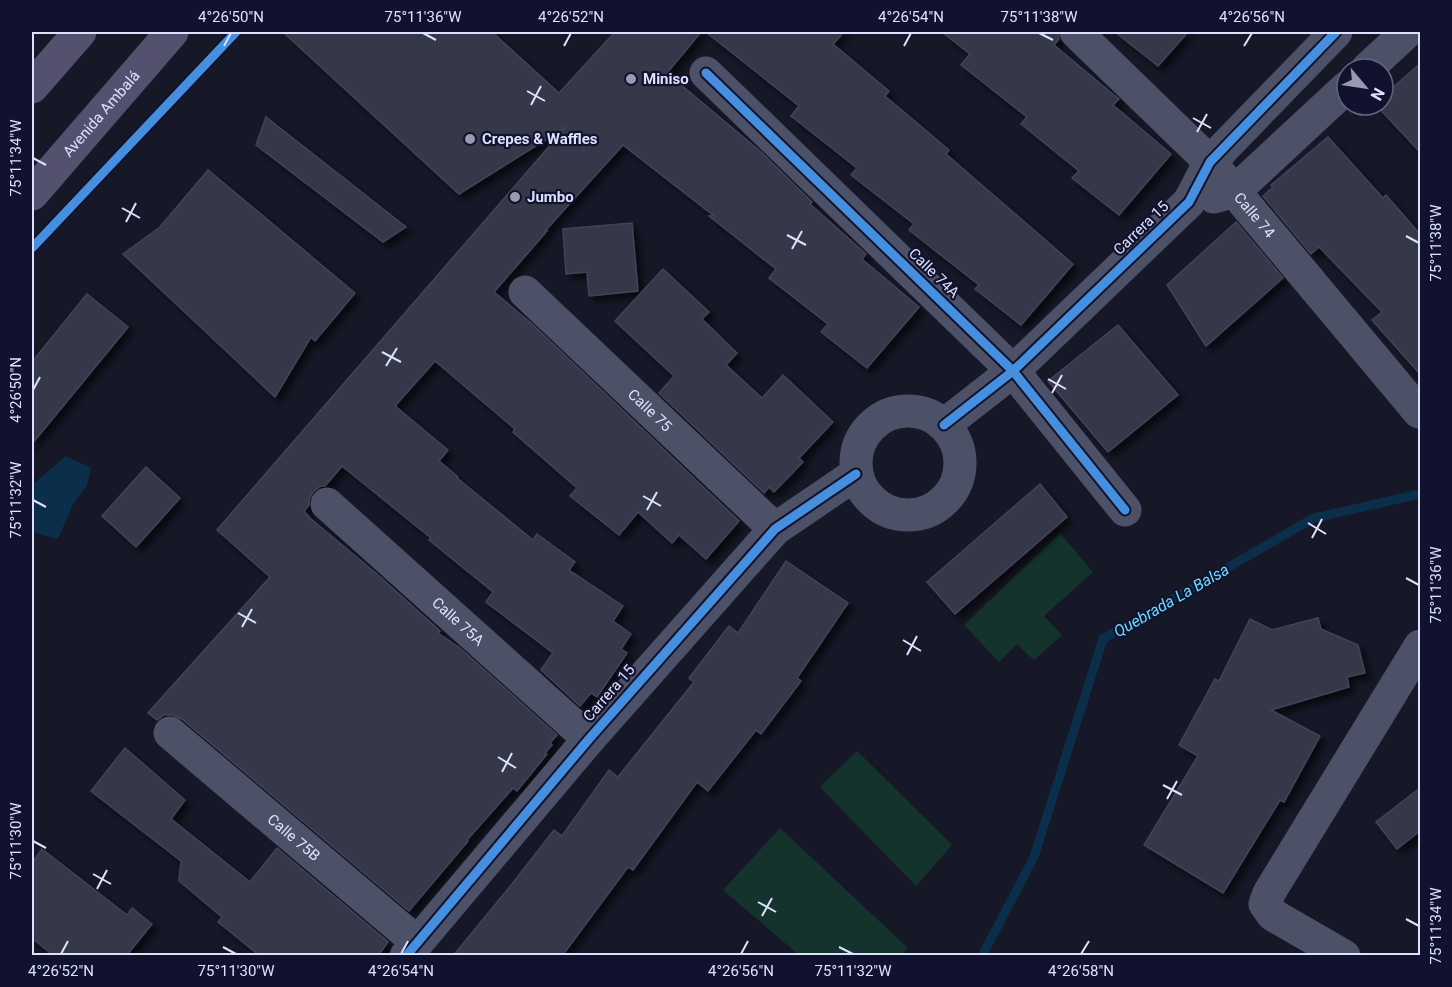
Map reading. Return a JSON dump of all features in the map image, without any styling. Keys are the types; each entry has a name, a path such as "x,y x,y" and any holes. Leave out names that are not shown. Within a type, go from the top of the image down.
{"main road":[{"path":"36,74 80,32"},
{"name":"Avenida Ambalá","path":"32,194 172,32"}],"street":[{"name":"Calle 74","path":"1077,32 1210,162 1419,411"},
{"name":"Carrera 15","path":"944,425 1013,371 1189,202 1210,162 1336,32"},
{"path":"1380,57 1407,32"},
{"name":"Calle 74A","path":"706,73 1013,371 1125,510"},
{"name":"Carrera 15","path":"1189,202 1236,191 1335,98"},
{"name":"Calle 75","path":"525,292 775,529"},
{"path":"915,411 931,416 944,425 954,439 960,456 959,474 952,491 940,505 924,513 907,516 889,512 873,503 862,489 856,474 855,457 860,441 869,428 883,417 898,412 915,411"},
{"name":"Carrera 15","path":"411,949 589,739 775,529 856,474"},
{"name":"Calle 75A","path":"327,504 589,739"},
{"path":"1344,956 1273,915 1265,904 1269,893 1420,646"},
{"name":"Calle 75B","path":"170,733 411,949"}],"green space":[{"path":"1060,533 1093,572 1044,616 1062,635 1034,660 1017,644 999,662 964,625"},
{"path":"857,751 952,845 916,886 820,787"},
{"path":"780,828 908,948 901,955 799,955 723,890"}],"water":[{"path":"66,456 91,468 87,485 72,506 58,539 32,532 32,485"}],"building":[{"path":"283,32 492,32 559,93 615,32 701,32 667,73 761,152 812,202 810,204 866,254 862,259 919,307 867,368 821,332 828,324 769,278 776,269 709,216 714,216 623,145 545,231 547,231 494,292 531,323 739,521 706,559 679,535 672,543 638,512 619,535 570,496 577,488 513,432 515,429 435,361 395,406 448,450 439,461 457,478 533,540 537,534 575,562 569,570 623,606 613,621 631,634 621,649 627,653 597,697 591,693 580,706 541,670 553,653 486,602 493,592 342,466 325,486 313,492 309,505 304,511 311,519 377,574 440,631 438,633 460,648 557,735 550,743 552,745 545,753 547,754 517,791 513,788 409,911 182,719 173,715 164,715 157,720 148,713 270,577 217,530 566,127 459,194"},
{"path":"706,32 844,32 833,44 889,91 885,96 949,150 946,154 1073,264 1021,325 975,289 979,285 909,230 914,224 851,175 857,168 791,116 799,106"},
{"path":"942,32 1058,32 1059,39 1054,45 1119,99 1113,105 1171,154 1119,215 1072,178 1079,171 1021,124 1027,117 961,65 970,54"},
{"path":"1115,32 1188,32 1158,66"},
{"path":"1420,64 1420,152 1387,117 1395,117 1395,86"},
{"path":"266,117 406,227 383,242 256,145"},
{"path":"1328,137 1383,198 1386,195 1420,234 1420,374 1372,320 1382,312 1319,247 1311,254 1263,196 1273,187 1271,185"},
{"path":"208,170 355,293 315,341 311,337 275,397 123,254 160,227"},
{"path":"1236,222 1283,278 1206,346 1167,285"},
{"path":"632,223 638,291 589,296 587,272 566,274 563,229"},
{"path":"663,269 709,312 702,319 737,353 726,365 762,398 783,375 833,422 799,458 803,462 774,492 769,487 764,493 659,393 674,376 615,321"},
{"path":"87,294 128,327 32,444 32,362"},
{"path":"1118,325 1178,395 1108,452 1048,381"},
{"path":"146,467 180,498 136,547 102,516"},
{"path":"1040,484 1067,517 955,614 927,582"},
{"path":"786,561 848,603 797,678 801,681 761,734 756,730 708,791 697,782 633,870 628,867 562,956 453,956 554,830 562,836 609,770 618,777 694,682 689,678 729,626 738,633"},
{"path":"1318,618 1321,629 1358,645 1365,673 1347,677 1349,687 1271,710 1320,736 1284,802 1280,800 1223,893 1144,845 1198,756 1179,745 1215,679 1219,681 1250,619 1272,630"},
{"path":"125,748 185,800 171,819 250,882 277,848 388,942 378,956 260,956 218,922 222,917 179,881 181,861 91,791"},
{"path":"1420,788 1420,831 1397,849 1376,822"},
{"path":"42,849 127,915 132,908 152,924 126,956 54,956 32,938 32,863"}],"waterway":[{"name":"Quebrada La Balsa","path":"982,956 1034,857 1103,639 1314,518 1420,494"}],"cycle path":[{"path":"32,248 236,32"},
{"path":"944,425 1013,371 1189,202 1210,162 1336,32"},
{"path":"706,73 1013,371 1125,510"},
{"path":"406,956 589,739 775,529 856,474"}],"place":[{"name":"Miniso","path":"631,79"},
{"name":"Crepes & Waffles","path":"470,139"},
{"name":"Jumbo","path":"515,197"}]}
